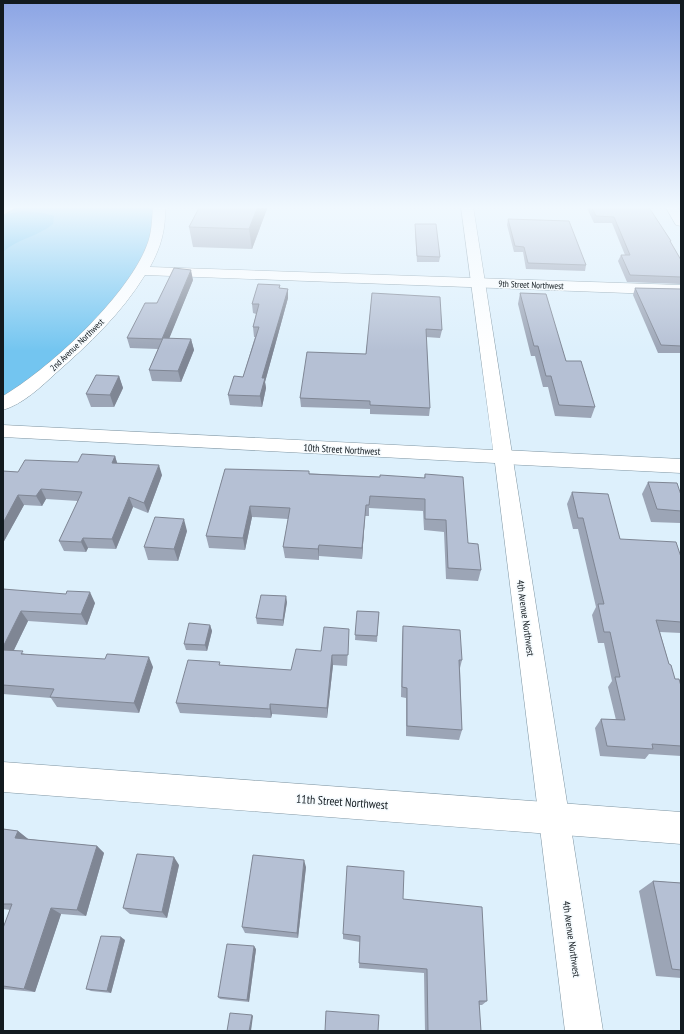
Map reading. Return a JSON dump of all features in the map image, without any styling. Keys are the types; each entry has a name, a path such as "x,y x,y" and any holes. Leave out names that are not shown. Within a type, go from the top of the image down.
{"street":[{"name":"2nd Avenue Northwest","path":"3,404 19,396 90,334 123,297 141,271 149,254"},
{"name":"4th Avenue Northwest","path":"473,254 555,818 584,1031"},
{"name":"9th Street Northwest","path":"141,271 681,290"},
{"name":"10th Street Northwest","path":"3,431 681,466"},
{"name":"11th Street Northwest","path":"3,777 681,828"}],"shaded area":[{"path":"3,254 148,254 96,328 3,404"}],"building":[{"path":"417,254 440,254 440,257 417,256"},
{"path":"526,254 582,254 586,265 528,263"},
{"path":"678,254 681,260 681,277 630,275 621,255"},
{"path":"174,268 191,270 162,339 127,338 145,303 157,303"},
{"path":"258,284 280,285 279,288 288,289 262,378 265,378 260,396 228,395 234,376 243,377 259,327 253,327 259,304 252,304"},
{"path":"635,288 681,289 681,346 661,345"},
{"path":"372,293 440,297 442,330 426,329 430,408 370,405 370,401 300,398 307,352 366,354"},
{"path":"520,293 546,294 566,361 581,361 595,407 559,405 551,376 546,376 538,346 534,346"},
{"path":"163,338 191,339 178,371 149,370"},
{"path":"96,375 119,376 110,395 86,394"},
{"path":"82,454 115,456 112,463 159,465 144,503 129,497 112,539 83,538 81,542 59,541 82,492 41,489 36,496 18,495 3,523 3,471 18,472 25,460 78,462"},
{"path":"225,469 309,471 309,474 380,477 380,475 425,478 425,474 463,477 468,543 478,544 481,570 448,568 446,520 425,519 425,499 370,496 369,505 366,505 362,548 319,545 318,549 283,547 290,508 250,506 243,538 206,536"},
{"path":"648,482 677,483 681,495 681,511 657,509"},
{"path":"572,492 608,494 620,539 676,542 681,557 681,622 656,620 669,664 671,665 675,679 679,679 681,686 681,746 652,744 653,749 607,746 601,719 625,720 615,677 620,677 610,632 604,632 598,604 604,604 583,518 578,518"},
{"path":"155,517 184,519 174,549 144,547"},
{"path":"3,589 66,594 67,591 90,592 81,614 21,611 3,647"},
{"path":"261,595 286,596 283,620 256,618"},
{"path":"357,611 379,612 377,636 355,635"},
{"path":"189,623 210,625 205,645 184,644"},
{"path":"403,626 460,630 462,660 459,660 462,730 407,726 407,688 402,687"},
{"path":"324,627 349,629 348,655 332,655 327,708 270,704 270,709 176,703 188,660 220,662 219,665 291,670 296,649 321,651"},
{"path":"3,650 23,651 21,654 105,659 107,654 149,657 134,703 50,697 54,689 3,685"},
{"path":"3,829 18,831 15,838 97,846 77,910 51,908 24,989 3,986 3,928 12,904 3,904"},
{"path":"137,854 174,857 162,912 123,908"},
{"path":"253,855 304,860 297,933 242,927"},
{"path":"347,866 404,871 403,899 482,907 487,1001 479,1001 481,1031 428,1031 427,969 359,963 360,936 343,934"},
{"path":"653,881 681,883 681,970 672,969"},
{"path":"101,936 121,937 107,991 86,989"},
{"path":"227,944 254,946 247,1000 218,997"},
{"path":"326,1011 379,1015 378,1031 325,1031"},
{"path":"230,1013 252,1015 249,1031 227,1031"}]}
